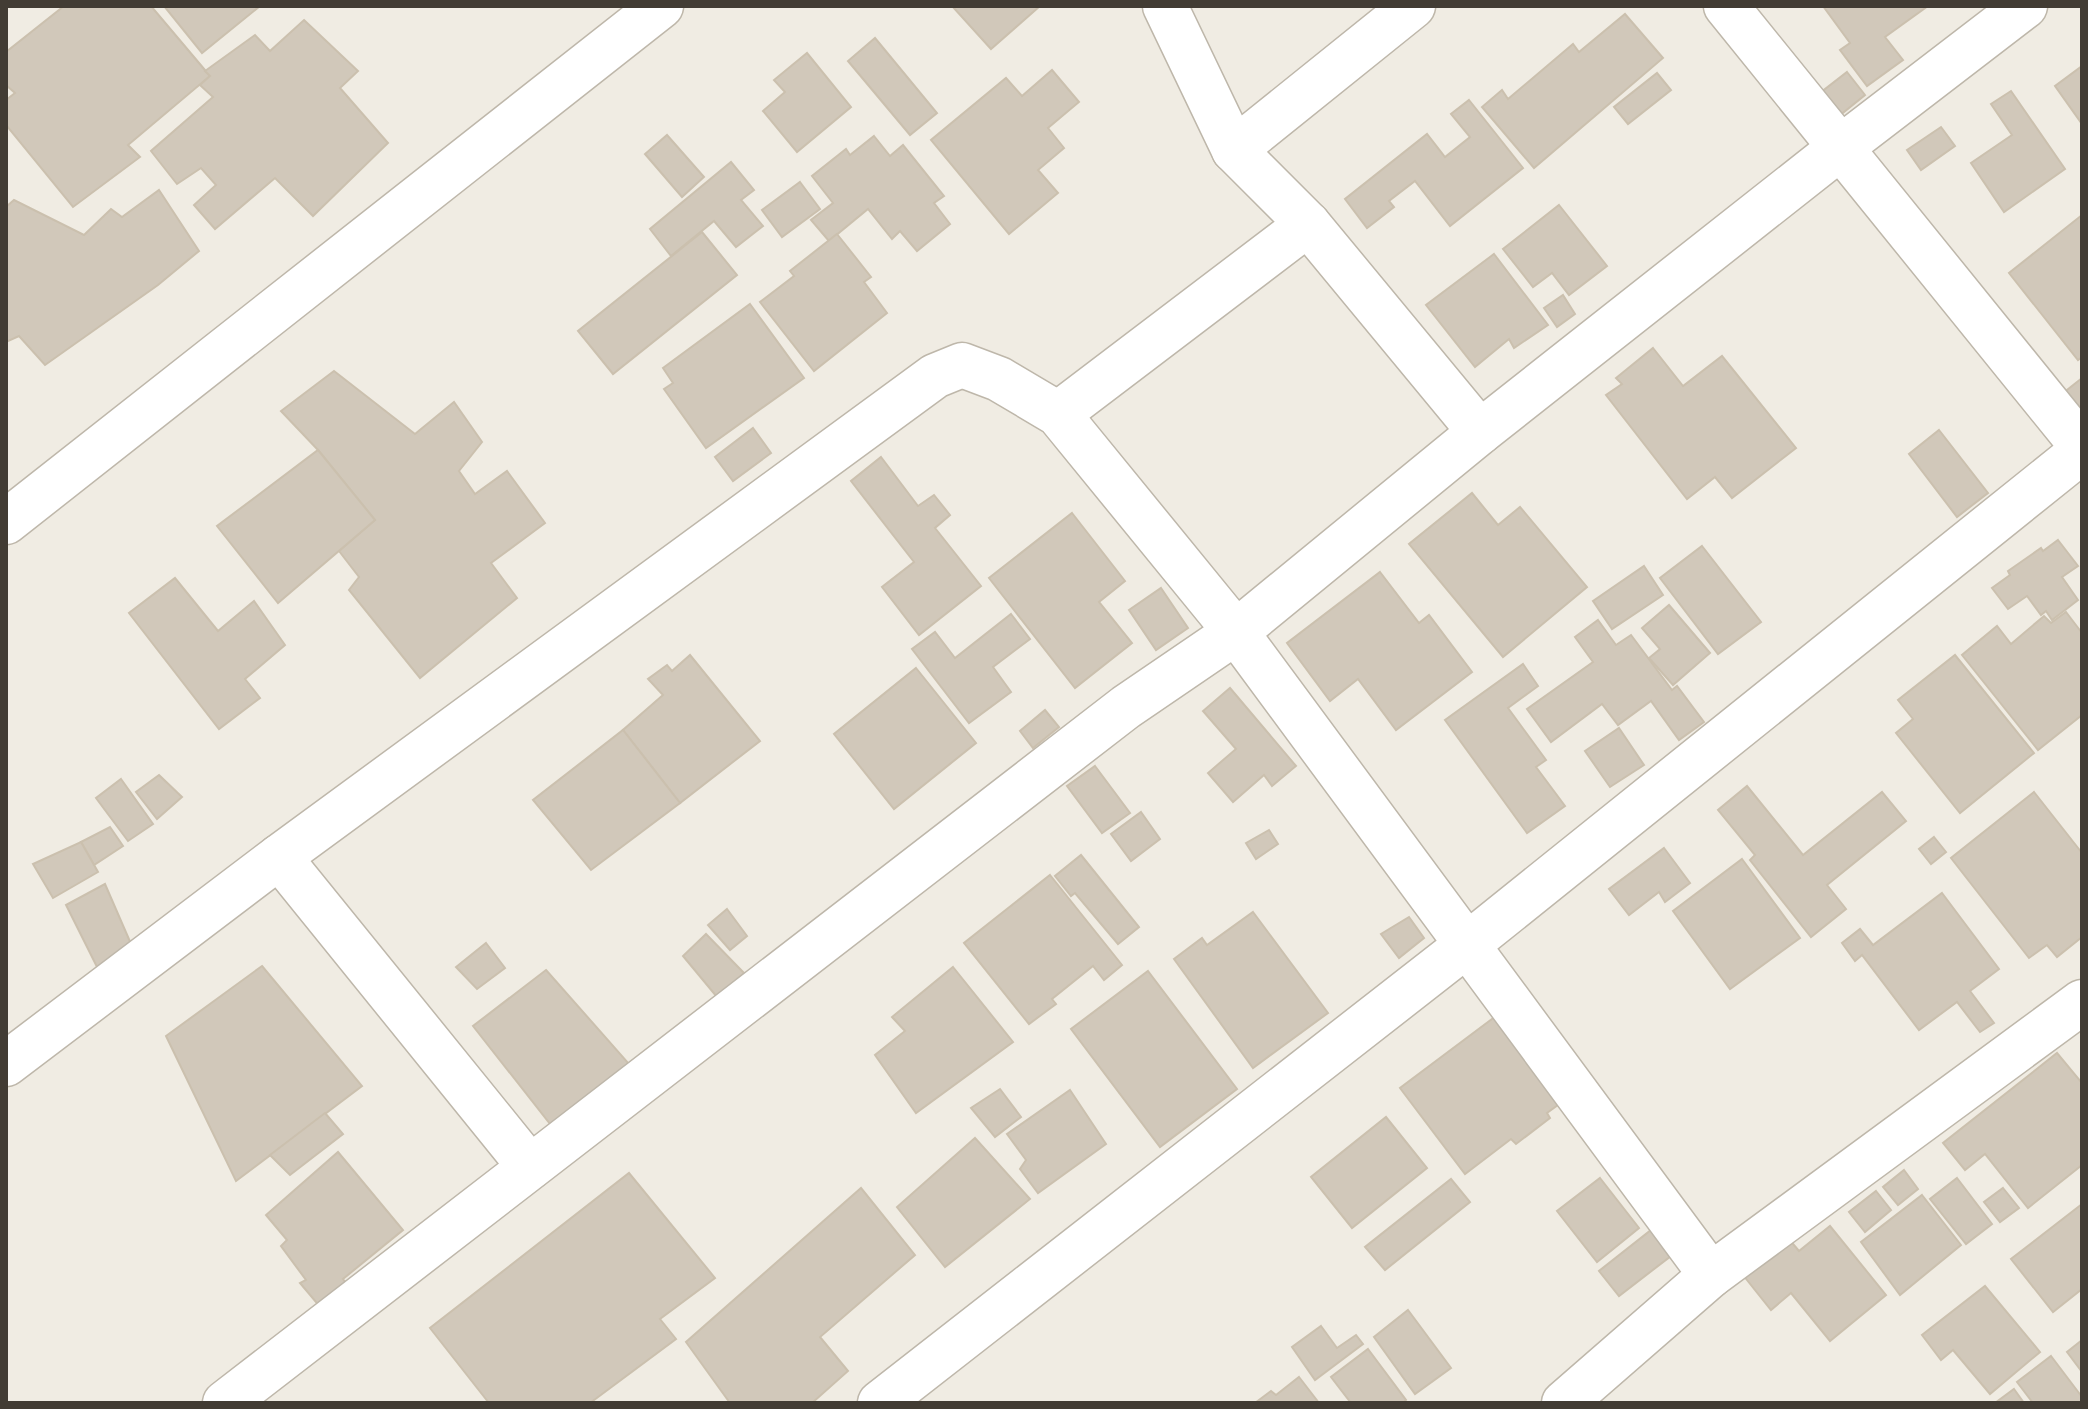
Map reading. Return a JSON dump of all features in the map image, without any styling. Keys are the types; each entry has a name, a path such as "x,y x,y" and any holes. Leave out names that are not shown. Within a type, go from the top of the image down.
{"street":[{"path":"6,522 661,6"},
{"path":"1165,6 1234,150 1308,224 1480,432"},
{"path":"1234,150 1413,6"},
{"path":"880,1403 1468,944 2082,449 1726,6"},
{"path":"225,1403 1126,707 1236,632 1480,432 2025,6"},
{"path":"1058,414 1308,224"},
{"path":"6,1064 279,857 935,376 962,365 999,379 1058,414 1236,632 1711,1275"},
{"path":"279,857 530,1167"},
{"path":"1564,1403 1711,1275 2082,1002"}],"building":[{"path":"64,6 151,6 210,76 128,145 140,157 73,207 6,125 6,100 15,93 6,85 6,52"},
{"path":"164,6 260,6 202,53"},
{"path":"952,6 1040,6 991,49"},
{"path":"1823,6 1928,6 1885,37 1903,60 1867,86 1840,50 1850,43"},
{"path":"1625,14 1663,58 1534,168 1482,107 1502,90 1508,99 1573,44 1579,52"},
{"path":"304,20 358,71 340,88 388,143 313,216 275,178 215,229 194,205 216,185 201,168 177,184 151,151 213,97 200,85 210,76 205,71 255,35 270,51"},
{"path":"875,38 937,113 910,135 848,61"},
{"path":"807,53 851,107 797,152 763,111 785,92 774,80"},
{"path":"2082,66 2082,124 2055,86"},
{"path":"1052,70 1079,102 1048,128 1064,148 1038,170 1058,193 1009,234 931,140 1006,78 1022,96"},
{"path":"1847,72 1865,95 1839,116 1820,93"},
{"path":"1657,73 1671,90 1628,124 1614,107"},
{"path":"2011,91 2065,169 2004,212 1971,163 2012,135 1991,104"},
{"path":"1469,100 1523,168 1450,226 1415,181 1389,201 1394,207 1367,228 1345,199 1427,134 1445,157 1470,137 1451,114"},
{"path":"1941,127 1955,146 1921,170 1907,150"},
{"path":"667,135 704,177 682,197 645,154"},
{"path":"874,136 890,156 903,145 944,196 934,203 950,224 917,251 900,231 892,239 868,209 829,241 811,220 833,203 812,176 846,149 850,155"},
{"path":"731,162 754,190 741,200 763,226 736,247 714,221 671,256 650,229"},
{"path":"800,182 820,209 782,237 762,210"},
{"path":"159,190 199,251 158,285 45,365 19,336 6,342 6,207 14,200 84,235 111,209 122,217"},
{"path":"1559,205 1607,266 1569,295 1552,273 1533,287 1503,249"},
{"path":"2082,215 2082,357 2078,360 2009,273"},
{"path":"702,232 737,275 613,374 578,331"},
{"path":"837,234 871,277 864,282 887,313 814,371 760,302 794,276 790,271"},
{"path":"1494,254 1548,325 1514,348 1509,339 1475,367 1426,305"},
{"path":"1563,295 1575,314 1557,327 1544,308"},
{"path":"750,304 804,378 706,448 664,389 673,383 663,368"},
{"path":"1653,348 1683,386 1722,356 1796,448 1732,498 1715,477 1687,499 1606,395 1622,384 1616,378"},
{"path":"334,371 415,434 454,402 482,442 459,471 475,494 507,471 545,523 491,563 517,598 420,678 349,590 359,577 339,551 375,520 318,450 281,411"},
{"path":"2082,378 2082,421 2062,394"},
{"path":"753,428 771,453 733,481 715,457"},
{"path":"1939,430 1988,493 1957,517 1909,454"},
{"path":"318,450 375,520 278,603 217,526"},
{"path":"881,457 918,506 934,495 950,515 935,528 981,586 919,635 882,587 914,562 851,481"},
{"path":"1472,493 1498,525 1520,507 1587,587 1503,657 1409,544"},
{"path":"1072,513 1125,581 1099,602 1132,643 1075,688 989,578"},
{"path":"2058,540 2078,566 2062,577 2078,600 2052,620 2046,611 2041,615 2027,596 2008,609 1992,588 2010,575 2008,571"},
{"path":"1702,546 1761,622 1718,654 1660,578"},
{"path":"1644,566 1663,595 1612,629 1593,601"},
{"path":"1380,572 1419,623 1429,615 1472,672 1396,730 1358,679 1330,701 1287,643"},
{"path":"175,578 218,631 254,601 285,645 245,679 260,698 219,729 129,613"},
{"path":"1161,588 1188,628 1156,650 1129,610"},
{"path":"1669,605 1710,653 1673,685 1649,658 1660,649 1642,628"},
{"path":"2066,612 2082,633 2082,715 2038,750 1962,655 1997,626 2011,644 2044,616 2051,623"},
{"path":"1011,614 1030,639 993,667 1011,692 969,723 912,649 935,632 955,658"},
{"path":"1598,620 1616,645 1631,635 1672,690 1677,686 1704,722 1679,740 1651,701 1618,725 1602,704 1551,742 1527,709 1593,662 1575,637"},
{"path":"690,655 760,741 680,803 623,730 663,695 648,679 667,665 672,671"},
{"path":"1955,655 2034,753 1960,813 1896,733 1913,719 1898,700"},
{"path":"1523,664 1538,686 1508,708 1546,760 1536,767 1565,806 1527,833 1445,720"},
{"path":"916,668 976,743 894,809 834,734"},
{"path":"1230,688 1296,766 1272,786 1264,775 1233,802 1208,773 1236,749 1203,711"},
{"path":"1045,710 1059,727 1033,748 1020,731"},
{"path":"1619,728 1644,765 1610,787 1585,751"},
{"path":"623,730 680,803 591,870 533,800"},
{"path":"1095,766 1130,813 1102,833 1067,786"},
{"path":"159,775 182,797 157,819 136,792"},
{"path":"121,779 153,824 128,841 96,798"},
{"path":"1747,786 1803,855 1882,792 1906,821 1827,885 1846,909 1811,937 1750,860 1755,855 1718,810"},
{"path":"2034,792 2082,853 2082,937 2057,957 2047,945 2029,958 1951,858"},
{"path":"1141,812 1160,839 1131,861 1111,834"},
{"path":"110,827 123,846 94,865 81,842"},
{"path":"1269,830 1278,844 1256,859 1246,843"},
{"path":"1934,837 1946,852 1931,864 1919,849"},
{"path":"81,842 98,872 53,898 33,864"},
{"path":"1664,848 1690,883 1665,902 1659,892 1629,915 1609,889"},
{"path":"1081,855 1139,927 1118,944 1075,893 1071,896 1055,876"},
{"path":"1742,859 1800,938 1730,989 1673,911"},
{"path":"1050,875 1122,965 1104,980 1093,966 1052,999 1056,1004 1029,1024 964,943"},
{"path":"105,884 135,953 99,971 66,905"},
{"path":"1942,893 1999,969 1970,991 1994,1023 1980,1032 1957,1002 1919,1030 1862,955 1855,961 1842,943 1860,929 1873,945"},
{"path":"727,909 747,936 730,950 708,925"},
{"path":"1253,912 1328,1013 1253,1068 1174,959 1202,938 1207,945"},
{"path":"1409,917 1424,938 1399,958 1381,934"},
{"path":"706,934 744,973 717,997 683,956"},
{"path":"486,943 505,968 477,989 456,967"},
{"path":"262,966 362,1086 236,1181 166,1036"},
{"path":"953,967 1013,1042 916,1113 875,1055 905,1031 892,1017"},
{"path":"546,970 637,1073 558,1134 473,1026"},
{"path":"1148,971 1237,1089 1160,1147 1071,1029"},
{"path":"1496,1016 1562,1102 1547,1113 1550,1118 1516,1144 1511,1139 1465,1174 1400,1088"},
{"path":"2057,1053 2082,1083 2082,1165 2028,1208 1985,1154 1965,1170 1943,1143"},
{"path":"1000,1089 1021,1117 995,1137 971,1108"},
{"path":"1070,1090 1106,1144 1038,1193 1020,1169 1026,1160 1007,1134"},
{"path":"325,1113 343,1134 290,1175 270,1155"},
{"path":"1386,1117 1427,1168 1352,1228 1311,1177"},
{"path":"975,1138 1030,1199 945,1267 897,1207"},
{"path":"338,1152 403,1230 343,1279 354,1295 326,1314 300,1283 306,1280 281,1246 287,1240 266,1215"},
{"path":"1904,1170 1918,1189 1898,1205 1883,1187"},
{"path":"629,1173 715,1278 660,1319 676,1339 590,1403 489,1403 430,1328"},
{"path":"1600,1178 1639,1228 1597,1262 1557,1211"},
{"path":"1957,1178 1992,1224 1966,1244 1930,1199"},
{"path":"1451,1179 1470,1202 1385,1270 1365,1247"},
{"path":"861,1188 915,1255 820,1337 848,1371 812,1403 730,1403 686,1342"},
{"path":"2003,1188 2019,1208 2000,1222 1984,1202"},
{"path":"1876,1191 1891,1210 1865,1232 1849,1212"},
{"path":"1922,1195 1961,1245 1900,1295 1861,1242"},
{"path":"2082,1204 2082,1289 2053,1312 2011,1259"},
{"path":"1830,1226 1886,1295 1830,1341 1791,1293 1771,1310 1743,1275 1788,1238 1799,1251"},
{"path":"1651,1230 1671,1256 1619,1296 1599,1271"},
{"path":"1985,1286 2040,1352 1990,1394 1953,1350 1941,1360 1922,1335"},
{"path":"1408,1310 1451,1368 1415,1394 1374,1337"},
{"path":"1321,1326 1337,1348 1356,1335 1363,1344 1315,1380 1292,1347"},
{"path":"2082,1340 2082,1372 2067,1352"},
{"path":"1368,1349 1406,1400 1403,1403 1351,1403 1331,1377"},
{"path":"2051,1356 2082,1397 2082,1403 2033,1403 2017,1382"},
{"path":"1299,1377 1319,1403 1255,1403 1271,1391 1276,1395"},
{"path":"2014,1389 2024,1403 1995,1403"}]}
